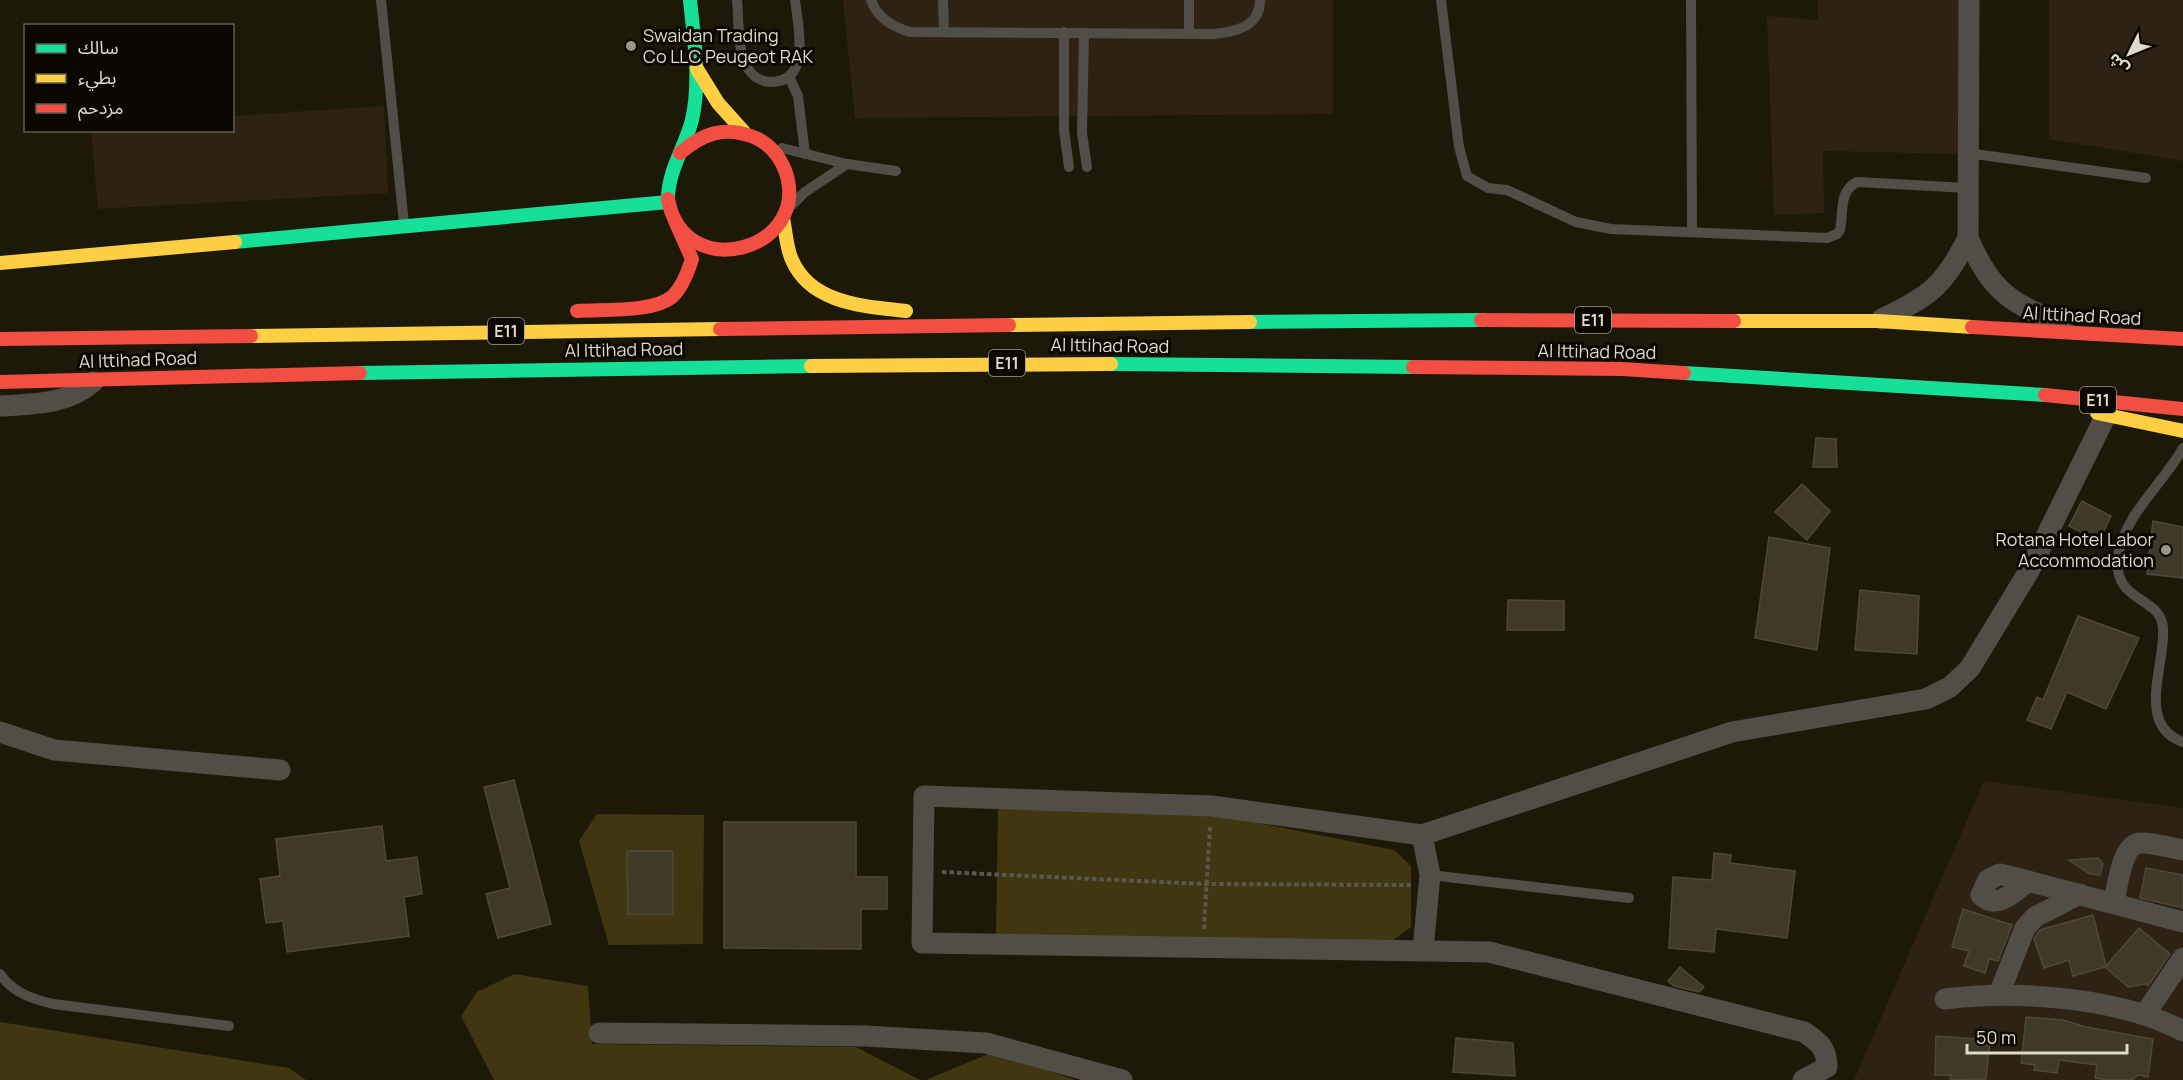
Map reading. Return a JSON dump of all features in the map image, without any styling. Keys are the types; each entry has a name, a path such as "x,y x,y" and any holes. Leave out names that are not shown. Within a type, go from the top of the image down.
{"main road":[{"path":"568,311 648,305 669,299 684,282 692,259 668,202 668,184 692,117 697,69 690,0"},
{"path":"697,69 714,100 744,132"},
{"path":"680,153 692,142 708,134 726,130 744,132 762,139 776,152 785,168 789,188 785,214 792,259 806,282 826,296 861,305 1012,325"},
{"path":"0,263 404,224 668,202"},
{"path":"675,221 688,237 705,248 725,252 746,250 764,242 778,227 785,214"},
{"path":"365,332 476,319"},
{"name":"Al Ittihad Road","path":"0,339 365,332 1376,320 1878,321 2183,339"},
{"name":"Al Ittihad Road","path":"0,382 423,371 1017,363 1622,369 2013,392 2183,409"},
{"path":"2013,392 2183,431"}],"street":[{"path":"1969,0 1968,238 1982,270 2006,296 2020,306 2086,335"},
{"path":"1878,321 1930,294 1952,270 1968,238"},
{"path":"0,406 60,400 75,395 98,379"},
{"path":"1803,1080 1827,1067 1827,1054 1820,1043 1804,1032 1490,952 922,943 924,796 1212,806 1422,834 1732,732 1926,699 1950,687 1970,668 2029,571 2106,415"},
{"path":"0,732 54,750 280,770"},
{"path":"1422,834 1430,880 1423,950"},
{"path":"2114,902 2125,856 2131,847 2143,843 2183,850"},
{"path":"2028,880 2183,922"},
{"path":"1999,994 2025,928 2036,917 2080,894"},
{"path":"2145,1014 2183,958"},
{"path":"1945,999 1999,994 2104,1005 2145,1014 2183,1031"},
{"path":"599,1033 865,1036 986,1043 1122,1080"}],"lane":[{"path":"381,0 404,224"},
{"path":"737,0 745,64 760,80 780,82 789,77 797,65 800,51 795,0"},
{"path":"871,0 879,15 899,29 910,32 1189,34 1241,30 1253,21 1260,8 1260,0"},
{"path":"943,0 944,31"},
{"path":"1189,0 1189,34"},
{"path":"1441,0 1459,147 1467,176 1488,188 1507,190 1587,226 1827,238 1833,237 1840,230 1844,196 1851,185 1857,182 1968,188"},
{"path":"1691,0 1692,232"},
{"path":"1064,32 1064,130 1069,167"},
{"path":"1084,33 1083,133 1087,167"},
{"path":"789,77 798,96 805,154"},
{"path":"762,139 805,154 847,164 896,171"},
{"path":"1968,153 2146,178"},
{"path":"785,214 805,192 847,164"},
{"path":"2183,448 2171,470 2126,531 2118,558 2119,575 2124,586 2136,598 2156,610 2163,624 2156,702 2157,718 2164,731 2183,742"},
{"path":"1430,880 1629,898"},
{"path":"0,974 6,983 32,999 52,1004 229,1026"}],"path":[{"path":"1203,948 1205,884 1212,806"},
{"path":"922,872 1205,884 1430,880"}],"shaded area":[{"path":"843,0 1333,0 1333,114 855,118"},
{"path":"1818,0 1961,0 1963,154 1823,151 1824,213 1774,215 1767,16 1818,20"},
{"path":"2049,0 2183,0 2183,161 2049,139"},
{"path":"384,106 388,193 98,209 91,132 234,132 234,116"},
{"path":"1984,781 2183,808 2183,1080 1854,1080"},
{"path":"998,801 1228,817 1394,850 1411,866 1411,927 1384,947 996,939"},
{"path":"597,814 704,815 703,944 609,945 579,841"},
{"path":"514,974 588,986 592,1044 856,1047 920,1080 494,1080 461,1016 477,992"},
{"path":"0,1022 289,1068 306,1080 0,1080"},
{"path":"993,1052 1075,1080 926,1080"}],"building":[{"path":"1816,438 1836,439 1837,467 1813,467"},
{"path":"1802,484 1830,511 1807,540 1775,512"},
{"path":"2082,501 2111,516 2099,541 2069,526"},
{"name":"Rotana Hotel Labor Accommodation","path":"2153,521 2183,527 2183,578 2147,574"},
{"path":"1769,537 1830,548 1817,650 1755,638"},
{"path":"1860,590 1919,596 1917,654 1855,650"},
{"path":"1508,600 1564,601 1564,630 1507,630"},
{"path":"2078,616 2139,638 2106,709 2067,692 2051,729 2027,720 2037,697 2043,700"},
{"path":"514,780 551,924 498,938 486,894 510,888 484,787"},
{"path":"724,822 856,822 856,877 887,877 887,909 861,909 861,949 724,948"},
{"path":"382,826 386,861 417,857 422,894 404,897 409,936 287,952 283,921 266,923 260,879 280,876 276,839"},
{"path":"627,851 673,851 673,914 628,914"},
{"path":"1714,853 1731,855 1730,863 1795,871 1787,938 1716,929 1714,952 1669,948 1673,877 1712,880"},
{"path":"2098,858 2103,864 2100,875 2090,874 2069,860"},
{"path":"2146,868 2183,875 2183,908 2140,898"},
{"path":"1963,909 2012,925 1998,961 1989,959 1985,973 1964,966 1969,951 1952,947"},
{"path":"2093,915 2106,966 2139,928 2170,954 2148,986 2146,984 2128,987 2105,967 2073,976 2069,960 2044,968 2034,939 2040,930"},
{"path":"1680,967 1704,987 1699,992 1674,986 1668,981"},
{"path":"2026,1017 2063,1020 2086,1027 2153,1039 2148,1077 2138,1075 2132,1080 2095,1078 2097,1065 2059,1060 2057,1073 2034,1070 2035,1065 2021,1063"},
{"path":"1936,1036 1990,1040 1986,1079 1950,1080 1951,1075 1935,1075"},
{"path":"1456,1038 1513,1043 1515,1076 1453,1072"}],"traffic: fast":[{"path":"668,199 671,179 689,130 695,105 696,60 690,0"},
{"path":"235,242 668,202"},
{"path":"1250,322 1481,320"},
{"path":"1111,364 1413,367"},
{"path":"360,373 811,366"},
{"path":"1684,373 2045,395"}],"traffic: slow":[{"path":"697,69 718,103 744,132"},
{"path":"783,218 792,260 801,275 812,286 840,300 906,311"},
{"path":"0,263 235,242"},
{"path":"1734,321 1878,321 1972,327"},
{"path":"1009,325 1250,322"},
{"path":"251,336 720,329"},
{"path":"811,366 1111,364"},
{"path":"2097,413 2183,431"}],"traffic: jam":[{"path":"668,199 679,226 697,243 720,249 743,247 765,237 781,220 789,198 785,170 779,158 772,149 757,138 741,133 722,132 696,141 680,153"},
{"path":"577,311 641,308 673,296 687,274 692,259 675,221"},
{"path":"1481,320 1734,321"},
{"path":"720,329 1009,325"},
{"path":"1972,327 2183,339"},
{"path":"0,339 251,336"},
{"path":"1413,367 1622,369 1684,373"},
{"path":"0,382 360,373"},
{"path":"2045,395 2183,409"}],"place":[{"name":"Swaidan Trading Co LLC Peugeot RAK","path":"631,46"},
{"name":"Rotana Hotel Labor Accommodation","path":"2166,550"}]}
